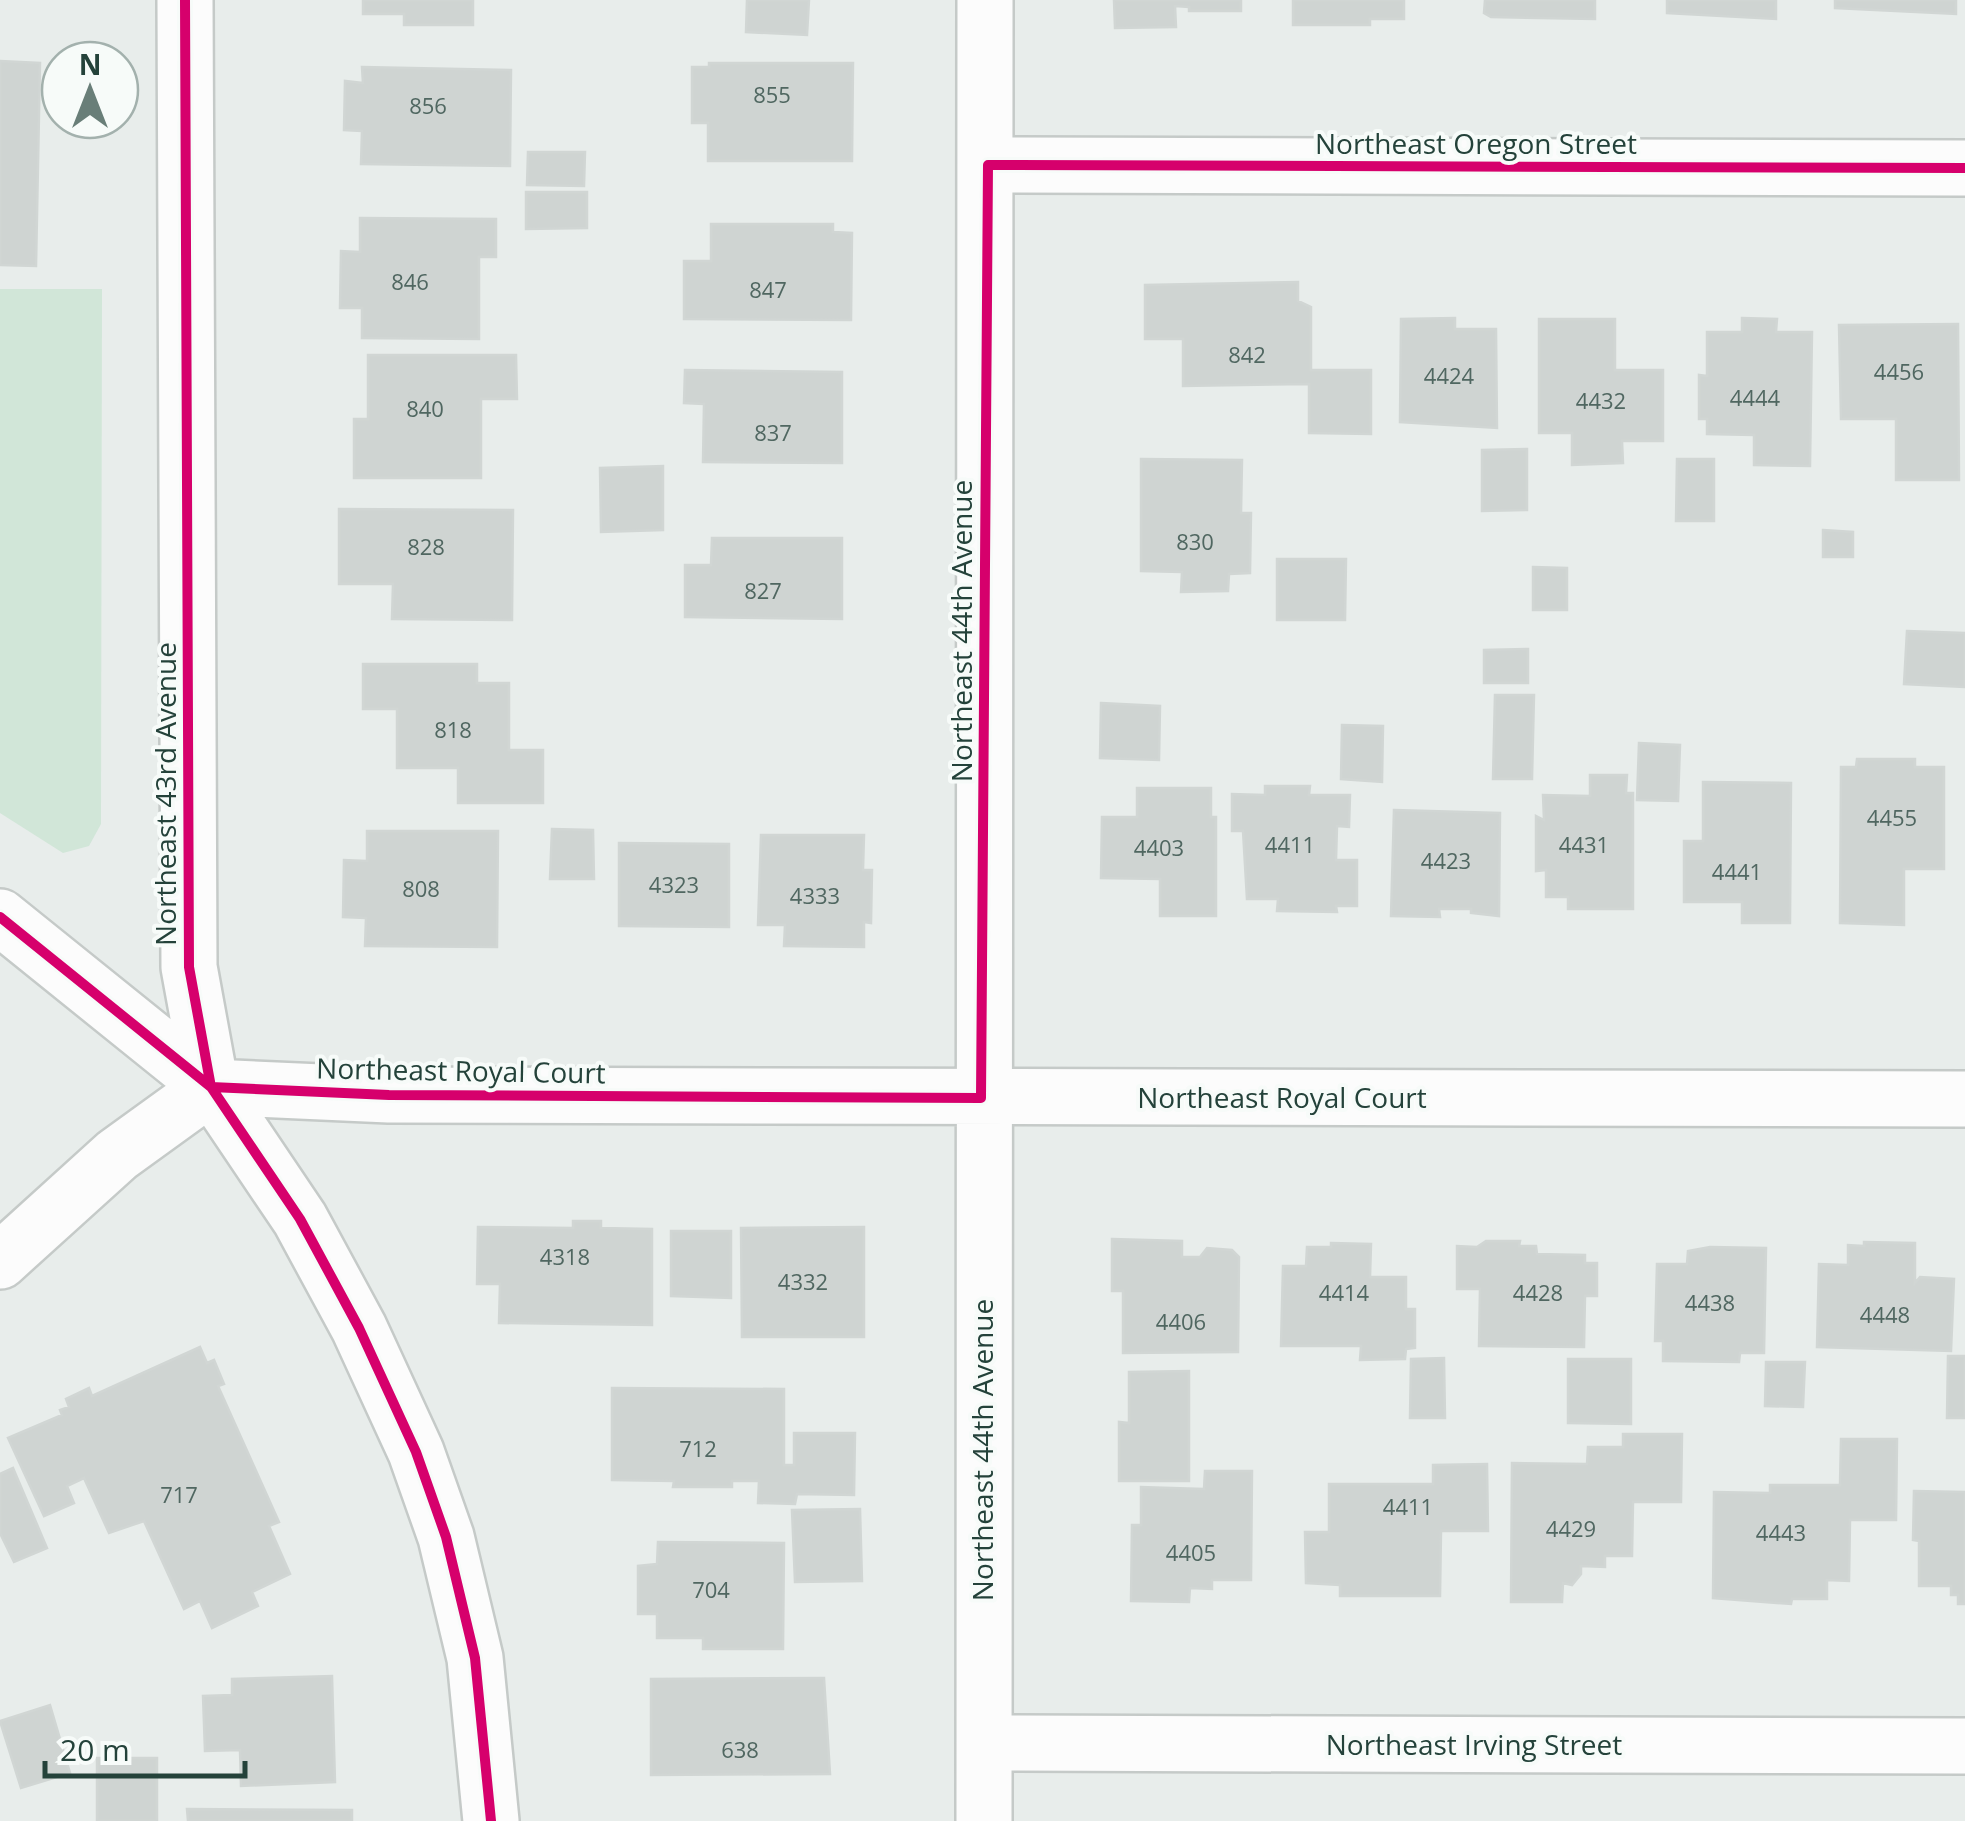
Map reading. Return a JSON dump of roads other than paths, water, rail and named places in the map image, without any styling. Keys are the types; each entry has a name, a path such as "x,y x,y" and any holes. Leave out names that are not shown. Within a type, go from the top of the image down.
{"street":[{"name":"Northeast 43rd Avenue","path":"186,0 189,967 210,1086 300,1220 359,1328 416,1452 446,1536 475,1658 491,1821"},
{"name":"Northeast 44th Avenue","path":"984,1821 981,1098 986,0"},
{"name":"Northeast Oregon Street","path":"988,165 1965,168"},
{"path":"0,917 210,1086 117,1154 0,1261"},
{"name":"Northeast Royal Court","path":"210,1086 389,1096 1965,1099"},
{"name":"Northeast Irving Street","path":"984,1743 1965,1746"}]}
